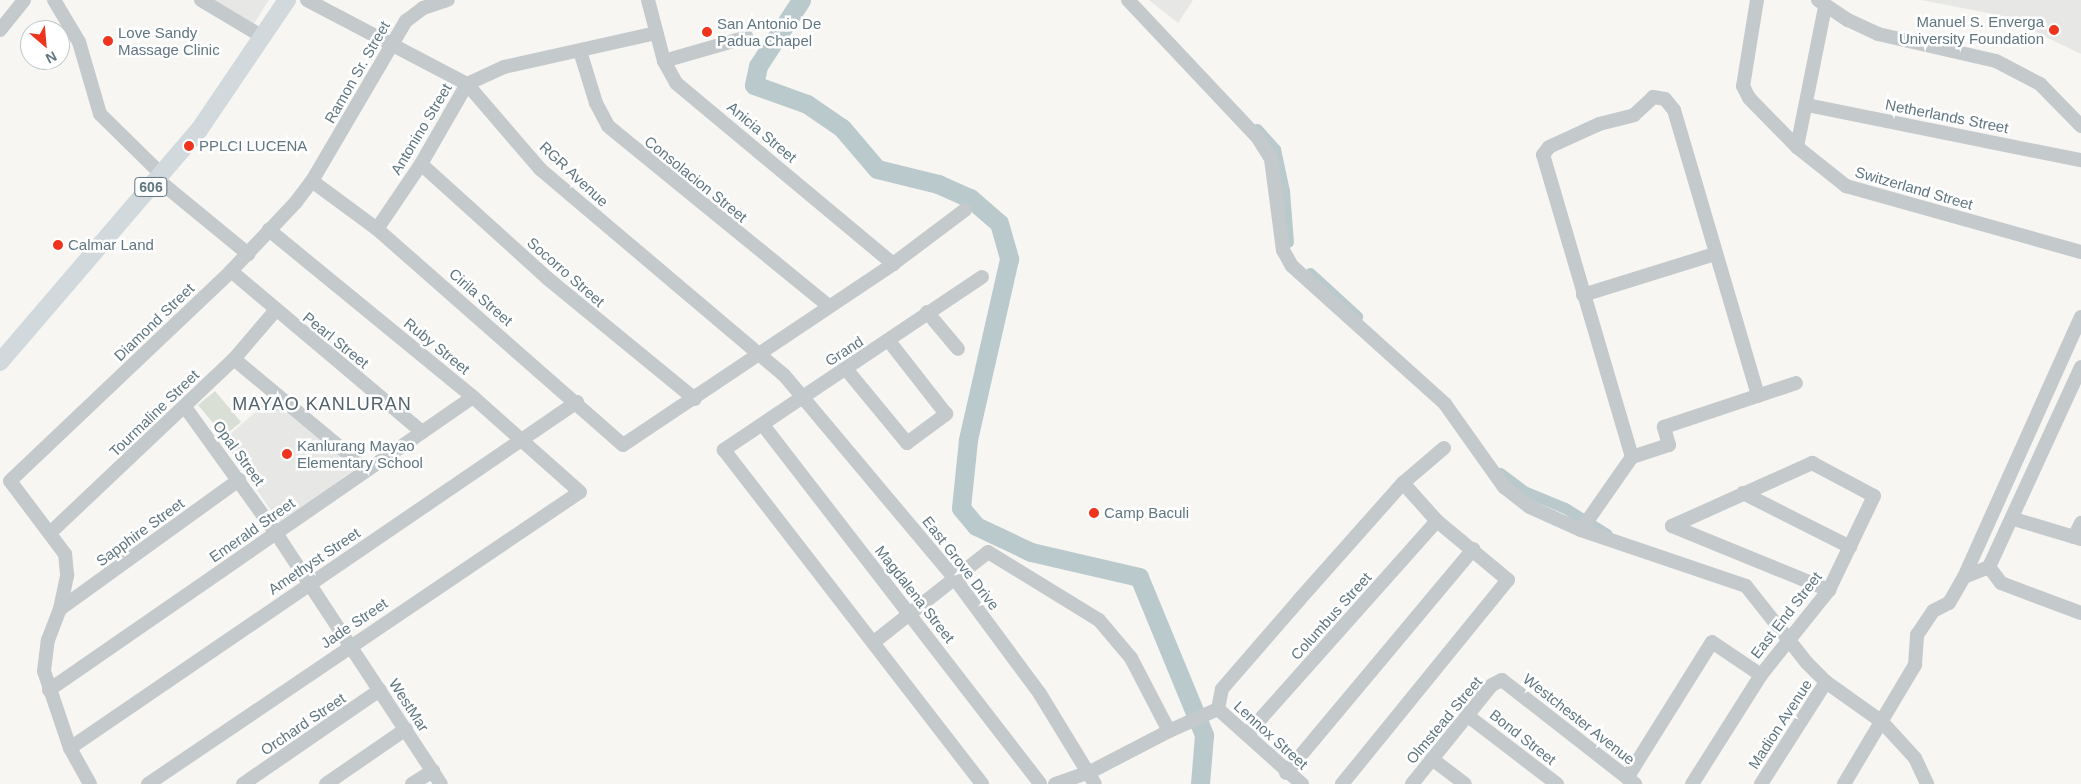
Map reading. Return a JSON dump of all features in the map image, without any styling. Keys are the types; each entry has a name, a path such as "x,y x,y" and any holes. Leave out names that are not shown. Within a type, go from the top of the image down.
{"main road":[{"name":"606","path":"0,362 160,177 216,106 287,0"}],"street":[{"path":"0,30 24,0"},
{"path":"54,0 79,42 100,114 160,177 248,254"},
{"path":"201,0 263,37"},
{"name":"RGR Avenue","path":"307,0 467,84 540,169 784,375"},
{"name":"Ramon Sr. Street","path":"312,181 406,21 423,8 448,0"},
{"name":"Anicia Street","path":"648,0 664,61 676,83 893,264"},
{"path":"1128,0 1258,138 1271,160 1284,250 1292,266 1446,404 1504,487 1530,507 1581,530 1746,586 1767,608 1786,639 1826,682 1882,722 1915,758 1926,784"},
{"name":"Switzerland Street","path":"1757,0 1743,86 1750,98 1796,147 1846,186 2081,252"},
{"path":"1796,147 1807,105 1822,3 1878,34 1996,61 2040,84 2081,126"},
{"name":"Antonino Street","path":"377,229 421,164 467,84 504,67 656,33"},
{"path":"664,61 747,36"},
{"name":"Consolacion Street","path":"580,51 596,103 608,126 829,306"},
{"path":"1632,457 1543,155 1550,147 1598,124 1634,115 1653,97 1664,99 1674,110 1758,396"},
{"name":"Netherlands Street","path":"1807,105 2081,160"},
{"name":"Socorro Street","path":"421,164 546,278 695,399"},
{"name":"Cirila Street","path":"312,181 377,229 577,402 623,445 695,399"},
{"name":"Diamond Street","path":"50,533 10,481 231,271 312,181"},
{"path":"695,399 759,353 893,264 965,210"},
{"name":"Ruby Street","path":"269,230 523,439 580,492"},
{"path":"1583,295 1715,254"},
{"name":"Pearl Street","path":"231,271 275,311 422,432"},
{"name":"Grand","path":"874,642 724,450 889,341 927,312 982,277"},
{"name":"Tourmaline Street","path":"50,533 234,359 275,311"},
{"path":"927,312 958,349"},
{"path":"1844,784 1915,665 1917,635 1932,611 1949,604 1964,577 2081,317"},
{"path":"846,369 907,443 946,414 889,341"},
{"path":"234,359 366,469"},
{"path":"1964,577 1989,567 2014,519 2081,367"},
{"name":"East Grove Drive","path":"784,375 955,579 1040,694 1092,778"},
{"path":"1581,530 1632,457 1669,445 1664,427 1796,383"},
{"name":"Emerald Street","path":"49,690 366,469 473,397"},
{"name":"Amethyst Street","path":"70,748 577,402"},
{"name":"Opal Street","path":"185,406 240,480 350,645"},
{"name":"Magdalena Street","path":"762,426 910,614 1040,784"},
{"path":"1055,784 1092,778 1169,731 1218,709 1222,689 1403,483 1444,448"},
{"name":"East End Street","path":"1692,784 1760,675 1786,639 1829,590 1874,496 1812,464 1672,526 1829,590"},
{"name":"Sapphire Street","path":"60,609 240,480"},
{"path":"1342,784 1508,580 1438,521 1403,483"},
{"name":"Jade Street","path":"148,784 350,645 580,492"},
{"path":"1743,493 1850,546"},
{"path":"2014,519 2078,538 2081,523"},
{"name":"Columbus Street","path":"1248,733 1438,521"},
{"path":"50,533 65,554 67,575 60,609 48,640 44,671 70,748 90,784"},
{"path":"1286,773 1472,549"},
{"path":"982,784 874,642 988,552 1100,620 1131,658 1169,731"},
{"path":"1989,567 2001,583 2081,612"},
{"path":"1631,781 1712,642 1760,675"},
{"name":"WestMar","path":"350,645 441,784"},
{"name":"Westchester Avenue","path":"1502,680 1631,781"},
{"name":"Olmstead Street","path":"1412,784 1492,686 1502,680"},
{"name":"Madion Avenue","path":"1761,784 1826,682"},
{"name":"Orchard Street","path":"243,784 380,690"},
{"name":"Lennox Street","path":"1218,709 1248,733 1286,773 1302,784"},
{"name":"Bond Street","path":"1468,716 1557,784"},
{"path":"326,784 406,729"},
{"path":"1432,759 1465,784"},
{"path":"412,784 432,770"}],"shaded area":[{"path":"206,0 269,0 252,27"},
{"path":"1149,0 1193,0 1178,23"},
{"name":"Manuel S. Enverga University Foundation","path":"1921,0 2081,0 2081,54 2003,16"},
{"path":"215,391 241,422 224,436 198,405"},
{"name":"Kanlurang Mayao Elementary School","path":"272,398 358,467 280,524 223,440"}],"waterway":[{"path":"801,0 758,66 754,85 807,104 842,128 877,169 938,184 970,198 999,223 1009,259 968,440 961,508 976,526 1031,552 1139,577 1204,735 1200,784"},
{"path":"1257,129 1275,149 1284,191 1288,242"},
{"path":"1310,273 1357,316"},
{"path":"1500,473 1524,491 1565,508 1607,534"}],"place":[{"name":"Manuel S. Enverga University Foundation","path":"2054,30"},
{"name":"San Antonio De Padua Chapel","path":"707,32"},
{"name":"Love Sandy Massage Clinic","path":"108,41"},
{"name":"PPLCI LUCENA","path":"189,146"},
{"name":"Calmar Land","path":"58,245"},
{"name":"Kanlurang Mayao Elementary School","path":"287,454"},
{"name":"Camp Baculi","path":"1094,513"}],"district":[{"name":"MAYAO KANLURAN","path":"322,404"}]}
